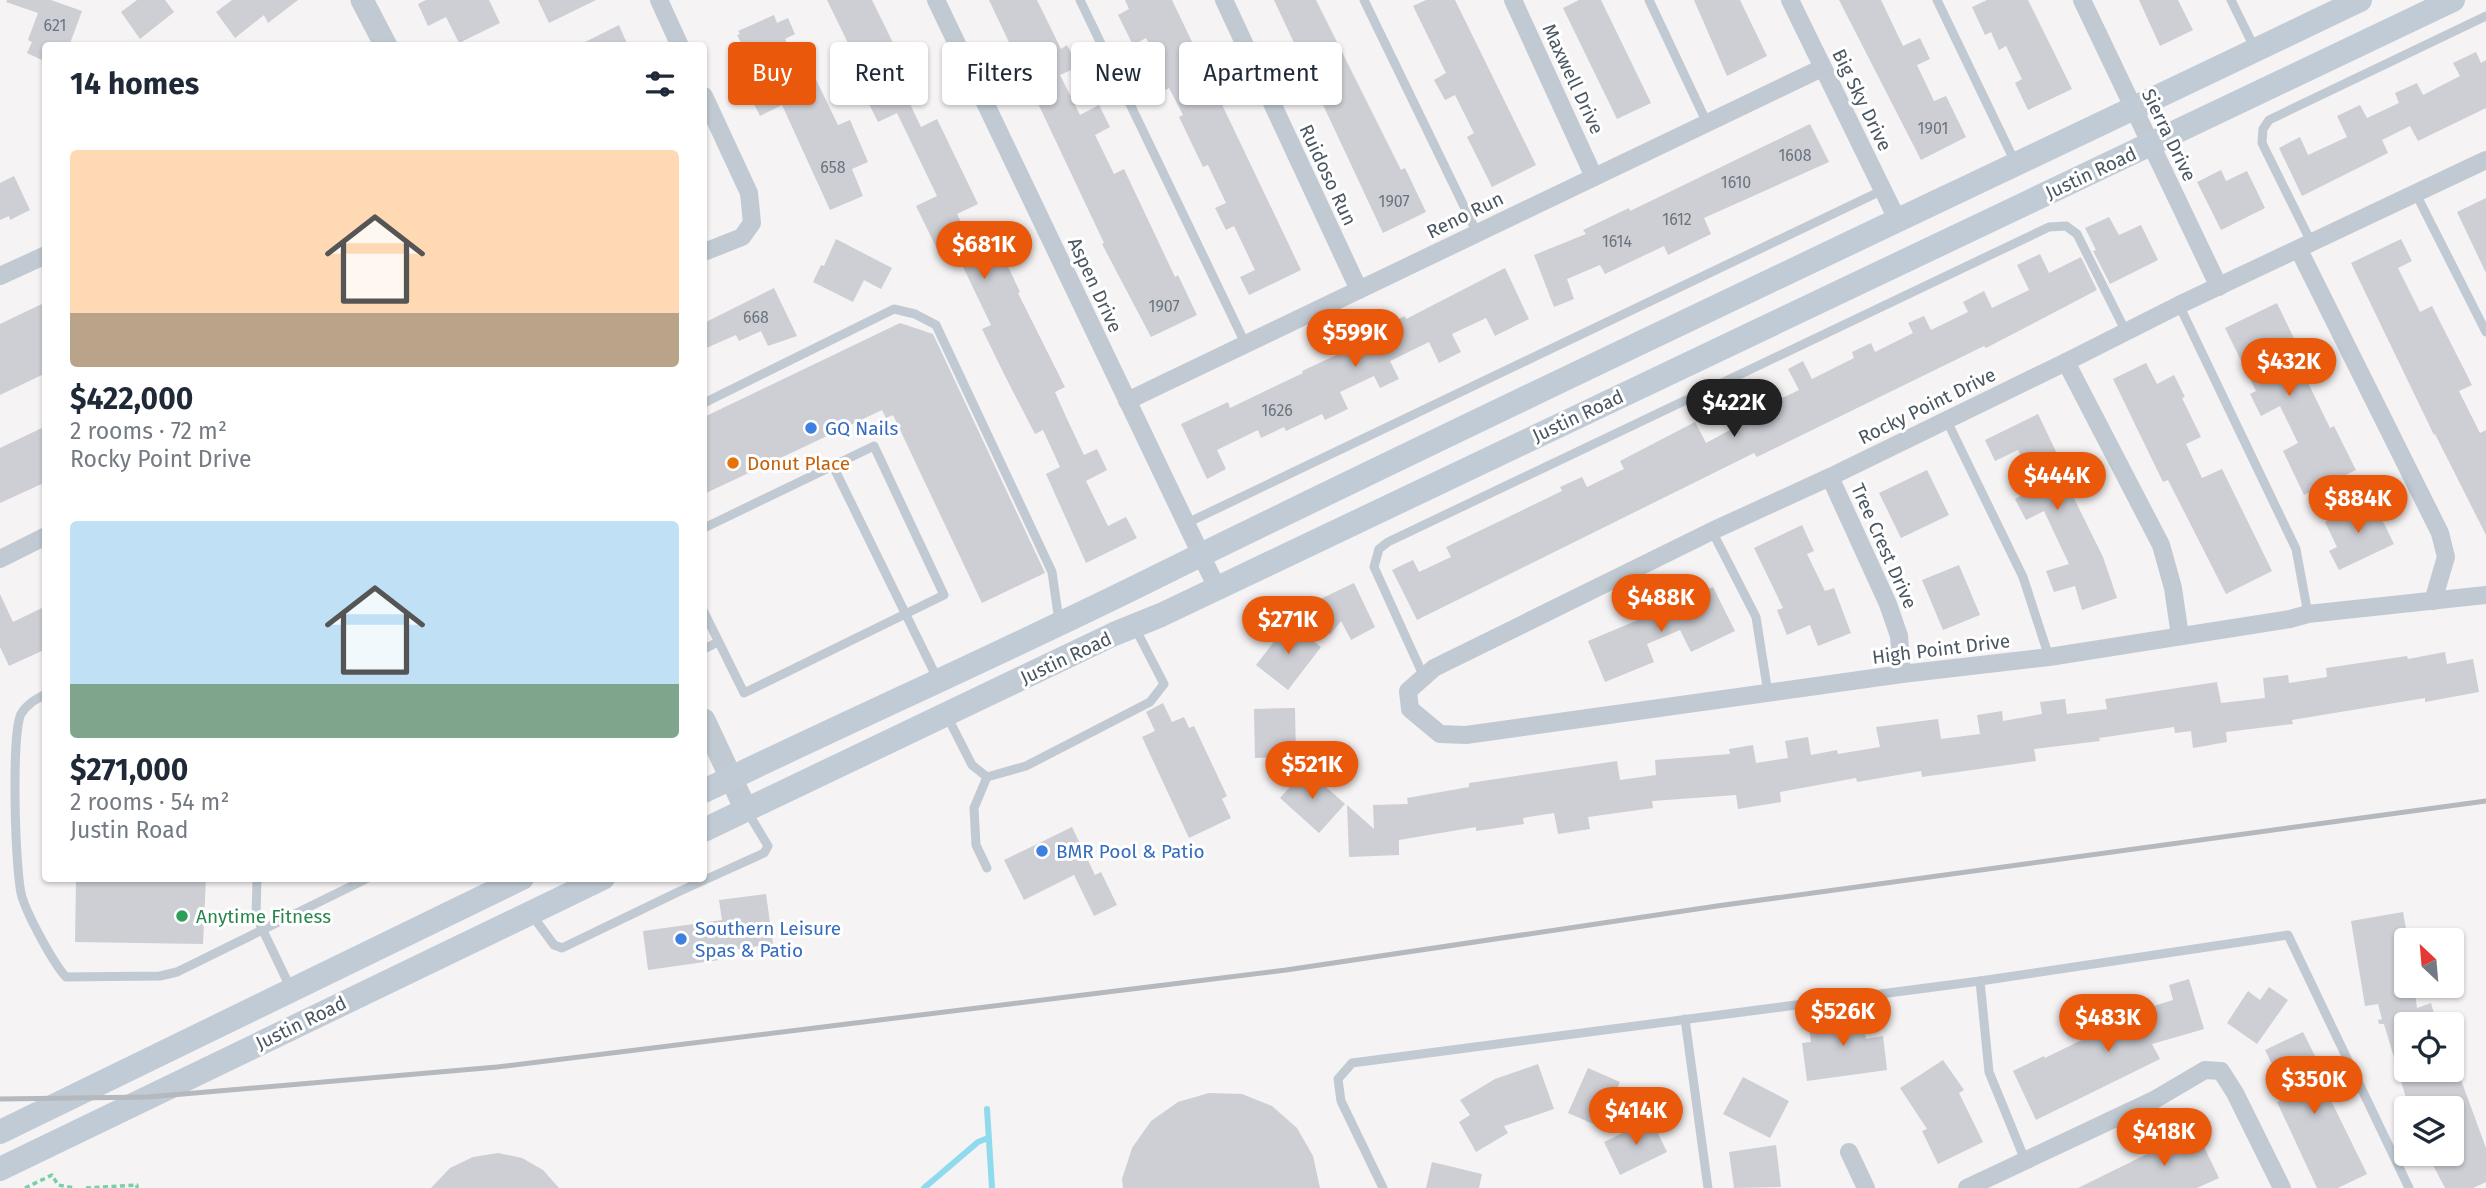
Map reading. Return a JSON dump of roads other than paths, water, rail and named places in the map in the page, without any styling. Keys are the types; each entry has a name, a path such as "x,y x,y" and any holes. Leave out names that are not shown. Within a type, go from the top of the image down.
{"main road":[{"name":"Justin Road","path":"707,790 2360,0"},
{"name":"Justin Road","path":"707,829 2452,0"},
{"path":"946,714 946,704 951,694 981,681 1059,623"},
{"name":"Justin Road","path":"0,1132 513,882"},
{"name":"Justin Road","path":"0,1168 595,882"}],"street":[{"path":"362,0 384,42"},
{"path":"659,0 678,42"},
{"name":"Aspen Drive","path":"936,0 1217,587"},
{"name":"Ruidoso Run","path":"1224,0 1359,290"},
{"name":"Maxwell Drive","path":"1513,0 1594,177"},
{"name":"Big Sky Drive","path":"1790,0 1897,219"},
{"name":"Sierra Drive","path":"2082,0 2219,287"},
{"name":"Reno Run","path":"1127,401 1822,68"},
{"path":"707,102 749,193 752,223 742,237 707,251"},
{"name":"Rocky Point Drive","path":"1424,677 1434,668 1712,531 1830,477 2179,305 2486,160"},
{"path":"2305,247 2440,533 2446,557 2433,601"},
{"path":"0,276 42,257"},
{"path":"2066,362 2161,545 2173,589 2180,636"},
{"name":"Tree Crest Drive","path":"1830,477 1888,604 1899,636 1902,674"},
{"path":"0,559 42,539"},
{"name":"High Point Drive","path":"1424,677 1408,691 1410,709 1440,734 1466,735 1902,674 2049,657 2290,620 2308,614 2486,595"},
{"path":"707,726 746,810"},
{"path":"1967,1188 2154,1100 2205,1070 2221,1071 2235,1093 2282,1188"},
{"path":"1849,1152 1866,1188"}],"lane":[{"path":"1080,0 1246,345"},
{"path":"1364,0 1477,233"},
{"path":"1649,0 1707,123"},
{"path":"1937,0 2015,164"},
{"path":"2231,0 2255,50"},
{"path":"2305,247 2262,143 2263,129 2269,120 2486,16"},
{"path":"1185,524 1883,190"},
{"path":"2416,194 2486,332"},
{"path":"1424,677 1374,567 1379,549 1388,542 2049,227 2066,226 2077,234 2126,332"},
{"path":"2179,305 2296,549 2308,614"},
{"path":"707,402 894,309 915,314 936,325 1052,572 1059,623"},
{"path":"1946,419 2023,577 2049,657"},
{"path":"707,527 874,446 944,595 744,693 707,618"},
{"path":"833,466 937,680"},
{"path":"1712,531 1756,617 1768,693"},
{"path":"987,869 976,845 974,808 988,777 1026,766 1150,702 1164,684 1135,626"},
{"path":"707,648 718,642"},
{"path":"42,696 32,701 22,713 17,729 15,793 19,883 22,898 57,967 66,977 160,976 177,972 360,882"},
{"path":"946,714 972,765 988,777"},
{"path":"707,879 764,853 768,846 746,810"},
{"path":"257,882 256,916 291,990"},
{"path":"531,913 554,945 562,948 699,882"},
{"path":"1383,1188 1341,1101 1338,1079 1352,1063 1980,981 2288,935 2409,1188"},
{"path":"1980,981 1989,1072 2025,1160"},
{"path":"1685,1019 1708,1188"}],"waterway":[{"path":"987,1109 992,1188"},
{"path":"924,1188 978,1142 988,1138"}],"railway":[{"path":"0,1099 148,1097 497,1067 1286,970 1717,906 2486,801"}],"place":[{"name":"GQ Nails","path":"811,428"},
{"name":"Donut Place","path":"733,463"},
{"name":"BMR Pool & Patio","path":"1042,851"},
{"name":"Anytime Fitness","path":"182,916"},
{"name":"Southern Leisure Spas & Patio","path":"681,939"}]}
